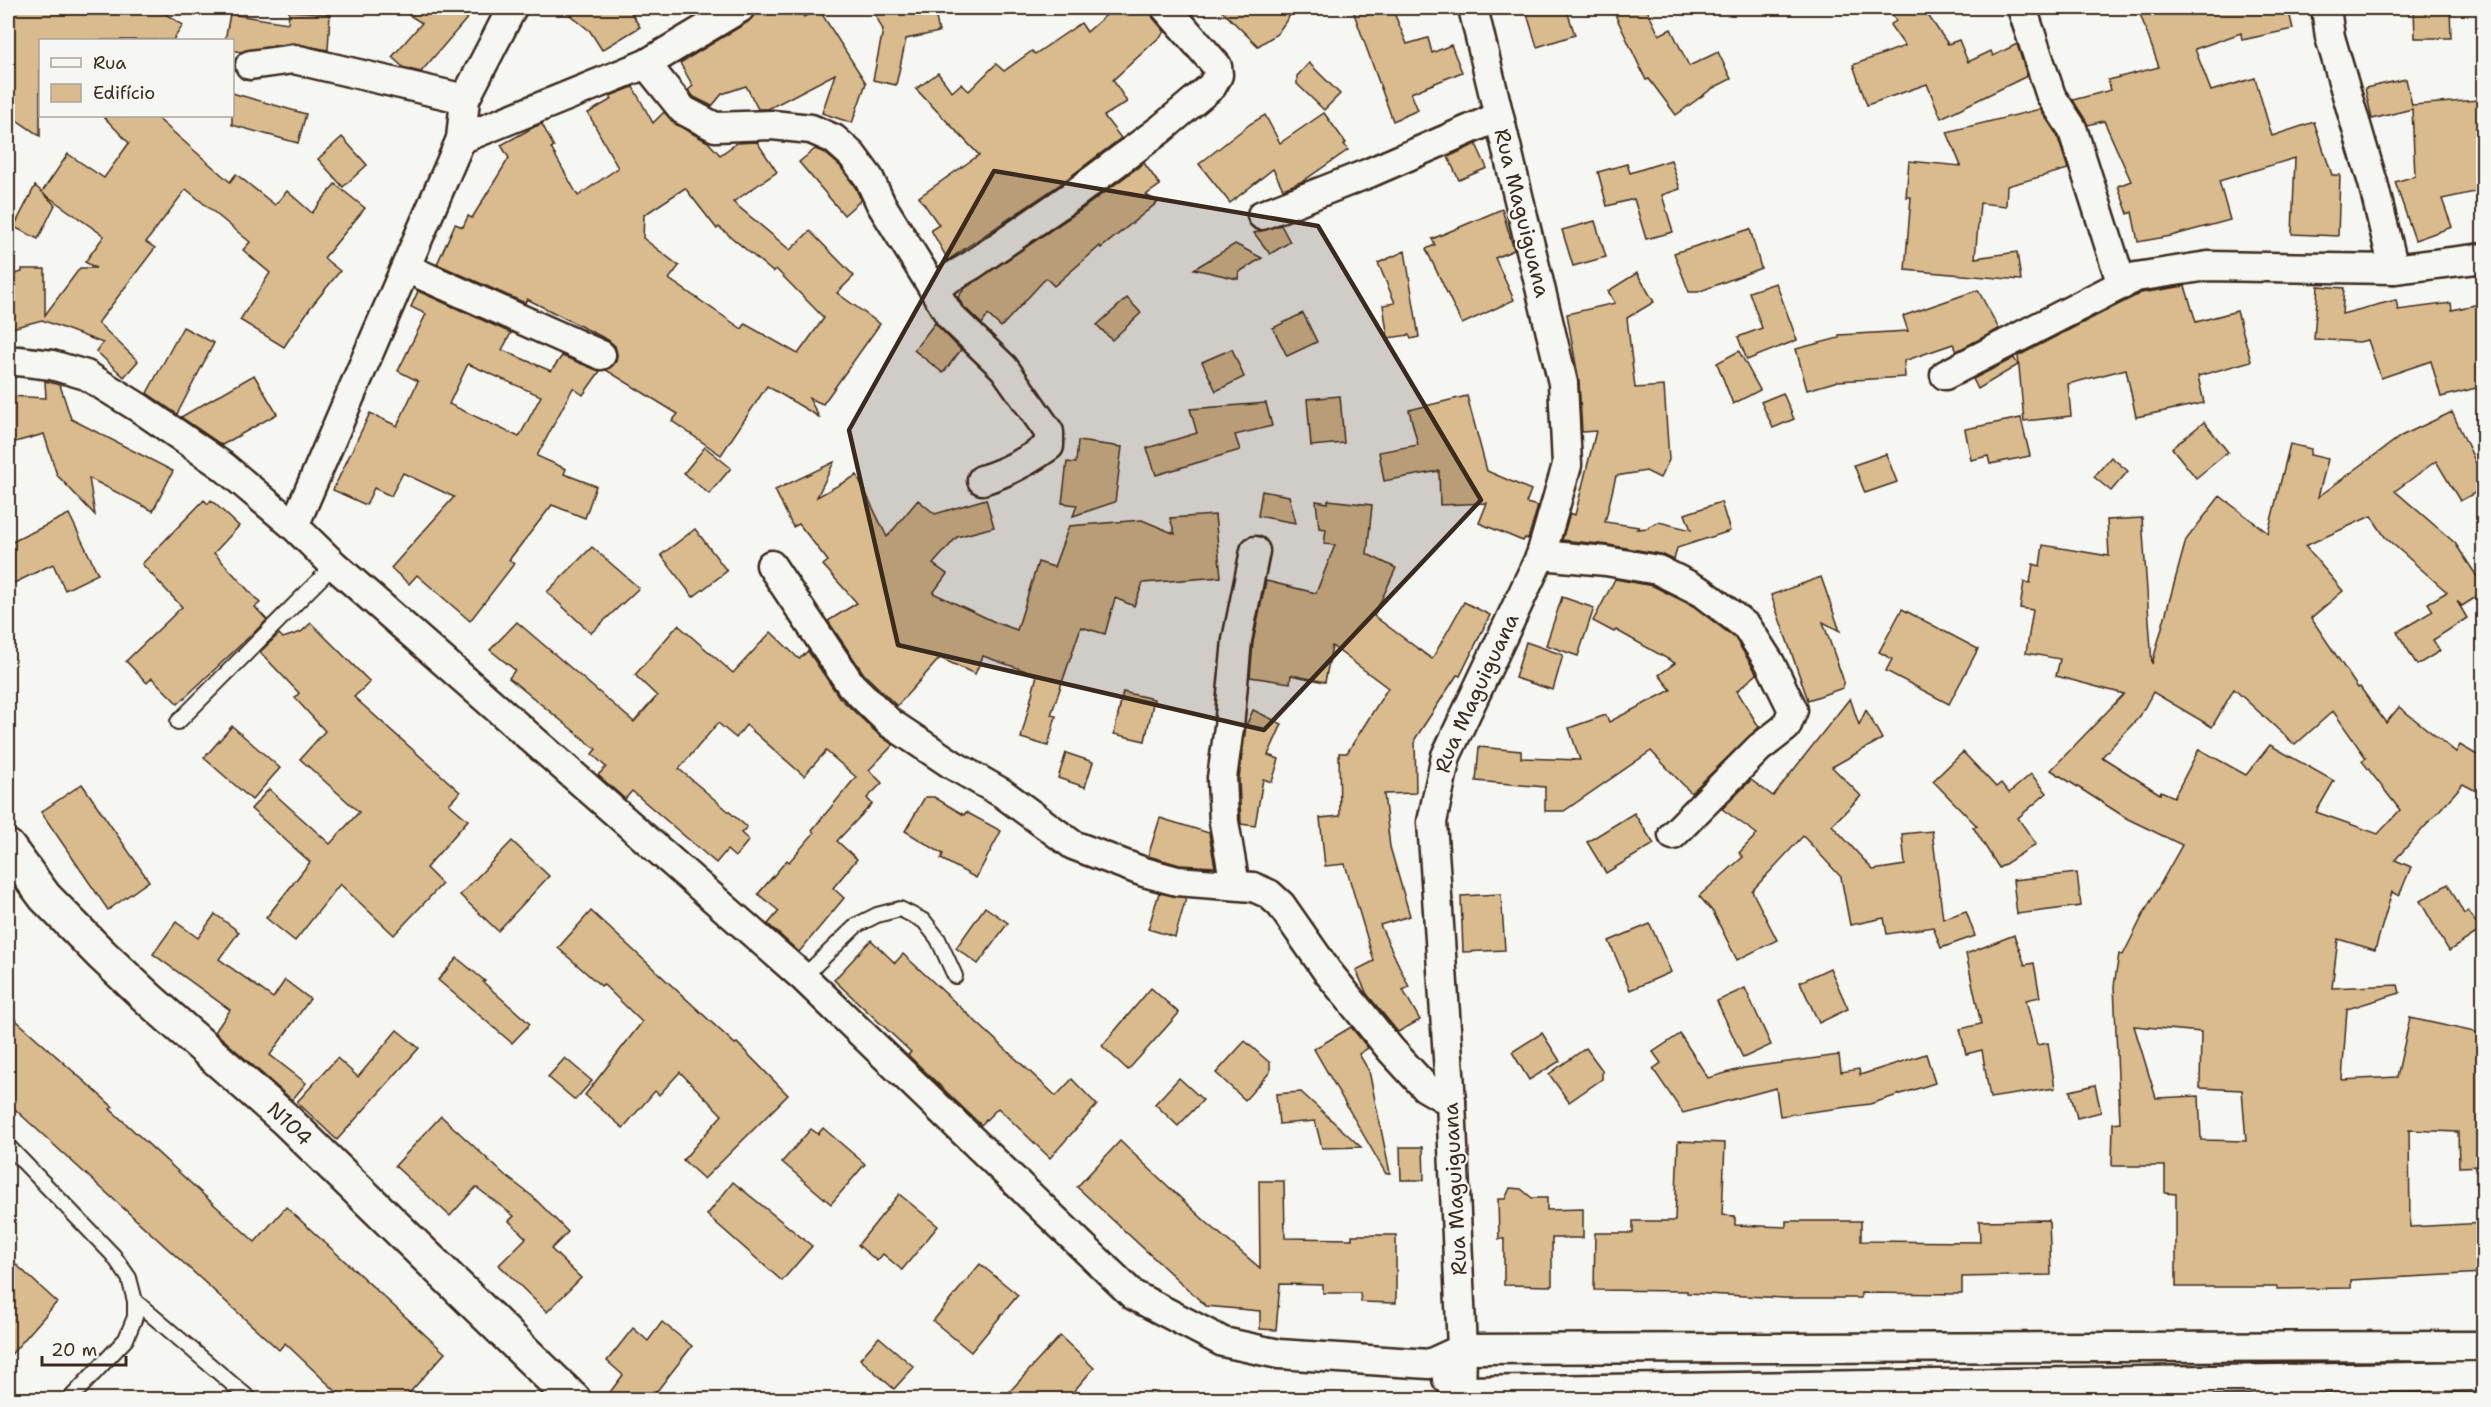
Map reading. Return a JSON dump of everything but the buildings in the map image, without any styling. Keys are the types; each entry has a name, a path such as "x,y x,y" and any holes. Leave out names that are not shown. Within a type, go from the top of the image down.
{"street":[{"path":"294,526 461,139 465,99 512,8"},
{"path":"461,139 646,64 740,8"},
{"path":"933,288 972,265 1069,198 1161,129 1212,86 1218,75 1217,66 1166,8"},
{"name":"Rua Maguiguana","path":"1461,1395 1462,1349 1451,1102 1432,822 1446,756 1541,555 1567,465 1563,383 1473,8"},
{"path":"2022,8 2051,96 2072,128 2122,285"},
{"path":"2326,8 2330,37 2370,173 2394,269"},
{"path":"250,65 294,59 465,99"},
{"path":"646,64 683,110 715,127 772,125 811,129 834,139 852,155 869,178 904,242 950,316 1004,368 1049,432 1049,446 1027,462 982,480"},
{"path":"1262,215 1369,173 1498,117"},
{"path":"1944,375 2136,277 2208,267 2394,269 2484,258"},
{"path":"406,268 601,355"},
{"path":"8,362 52,365 86,375 141,409 223,466 294,526 334,565 803,977 1133,1295 1222,1342 1280,1354 1429,1364 1462,1349 2484,1346"},
{"path":"1235,885 1224,822 1222,778 1237,640 1255,551"},
{"path":"1541,555 1606,561 1658,570 1702,592 1747,627 1770,663 1793,710 1786,727 1759,748 1673,835"},
{"path":"771,566 851,685 890,723 952,765 1002,793 1073,845 1144,872 1177,881 1253,886 1269,894 1281,905 1328,971 1391,1050 1425,1087 1451,1102"},
{"name":"N104","path":"8,847 45,897 102,955 284,1118 574,1400"},
{"path":"1429,1364 1461,1395 2484,1376"}],"lane":[{"path":"178,722 334,565"},
{"path":"803,977 857,925 877,915 900,909 924,921 938,939 955,975"},
{"path":"8,1146 113,1255 129,1278 135,1301 135,1317 126,1339 69,1400"},
{"path":"135,1301 251,1400"}],"highlighted area":[{"path":"994,171 1318,226 1481,500 1264,730 898,645 849,430"}]}
